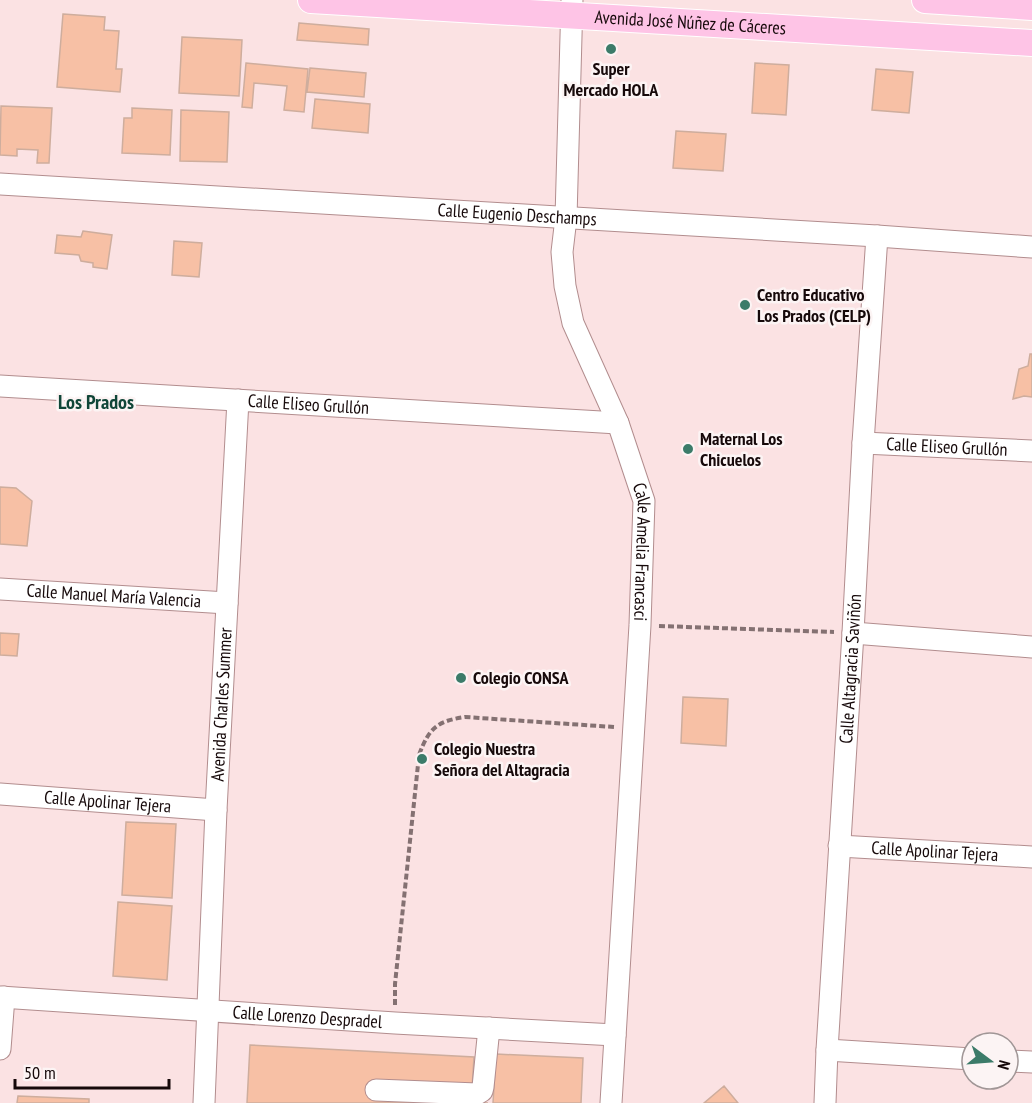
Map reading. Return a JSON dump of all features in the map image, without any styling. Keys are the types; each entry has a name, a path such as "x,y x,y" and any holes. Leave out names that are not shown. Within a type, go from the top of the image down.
{"main road":[{"name":"Avenida José Núñez de Cáceres","path":"311,0 572,8 1032,44"},
{"path":"925,0 1032,7"}],"street":[{"name":"Calle Amelia Francasci","path":"572,8 566,218 562,252 565,286 573,323 618,423 644,501 640,625 611,1103"},
{"name":"Calle Eugenio Deschamps","path":"0,184 1032,247"},
{"name":"Calle Altagracia Saviñón","path":"825,1103 862,443 877,236"},
{"name":"Calle Eliseo Grullón","path":"0,387 618,423"},
{"name":"Avenida Charles Summer","path":"204,1103 216,810 238,400"},
{"name":"Calle Eliseo Grullón","path":"862,443 1032,452"},
{"name":"Calle Manuel María Valencia","path":"0,589 227,603"},
{"path":"853,633 1032,647"},
{"name":"Calle Apolinar Tejera","path":"0,794 216,810"},
{"name":"Calle Apolinar Tejera","path":"839,846 1032,857"},
{"path":"0,1049 2,997"},
{"name":"Calle Lorenzo Despradel","path":"2,997 615,1035"},
{"path":"376,1090 477,1094 482,1091 483,1087 489,1028"},
{"path":"827,1050 960,1058"}],"path":[{"path":"640,625 853,633"},
{"path":"395,1023 395,984 418,755 425,738 436,726 447,719 465,717 633,728"}],"building":[{"path":"63,14 105,17 104,30 119,31 116,69 122,69 120,92 57,87"},
{"path":"299,23 369,29 368,45 297,40"},
{"path":"182,37 242,40 239,96 179,93"},
{"path":"246,63 308,69 304,112 284,110 287,86 254,83 252,108 242,107"},
{"path":"755,63 789,65 786,115 752,113"},
{"path":"310,68 366,73 364,97 307,92"},
{"path":"876,69 913,72 909,113 872,110"},
{"path":"315,99 370,104 368,133 312,128"},
{"path":"1,106 52,108 49,163 37,163 38,150 17,149 17,156 0,155"},
{"path":"132,108 172,110 170,155 122,153 124,118 132,118"},
{"path":"181,110 229,112 227,162 180,161"},
{"path":"676,131 726,134 723,171 673,168"},
{"path":"83,231 112,235 107,269 93,267 93,263 81,261 79,255 55,253 57,235 81,237"},
{"path":"174,241 202,243 199,277 172,275"},
{"path":"1030,354 1032,354 1032,397 1024,396 1013,399 1019,369 1028,366"},
{"path":"0,487 16,488 32,501 27,546 0,544"},
{"path":"0,633 19,634 17,656 0,655"},
{"path":"683,697 728,699 726,746 681,743"},
{"path":"126,822 176,824 172,898 122,895"},
{"path":"118,902 172,906 167,980 113,976"},
{"path":"250,1045 474,1057 472,1089 370,1097 488,1103 247,1103"},
{"path":"496,1054 583,1058 581,1103 493,1103"},
{"path":"724,1086 738,1103 704,1103"},
{"path":"18,1096 89,1099 89,1103 17,1103"}],"place":[{"name":"Super Mercado HOLA","path":"611,49"},
{"name":"Centro Educativo Los Prados (CELP)","path":"745,305"},
{"name":"Maternal Los Chicuelos","path":"688,449"},
{"name":"Colegio CONSA","path":"461,678"},
{"name":"Colegio Nuestra Señora del Altagracia","path":"422,759"}],"district":[{"name":"Los Prados","path":"96,402"}]}
